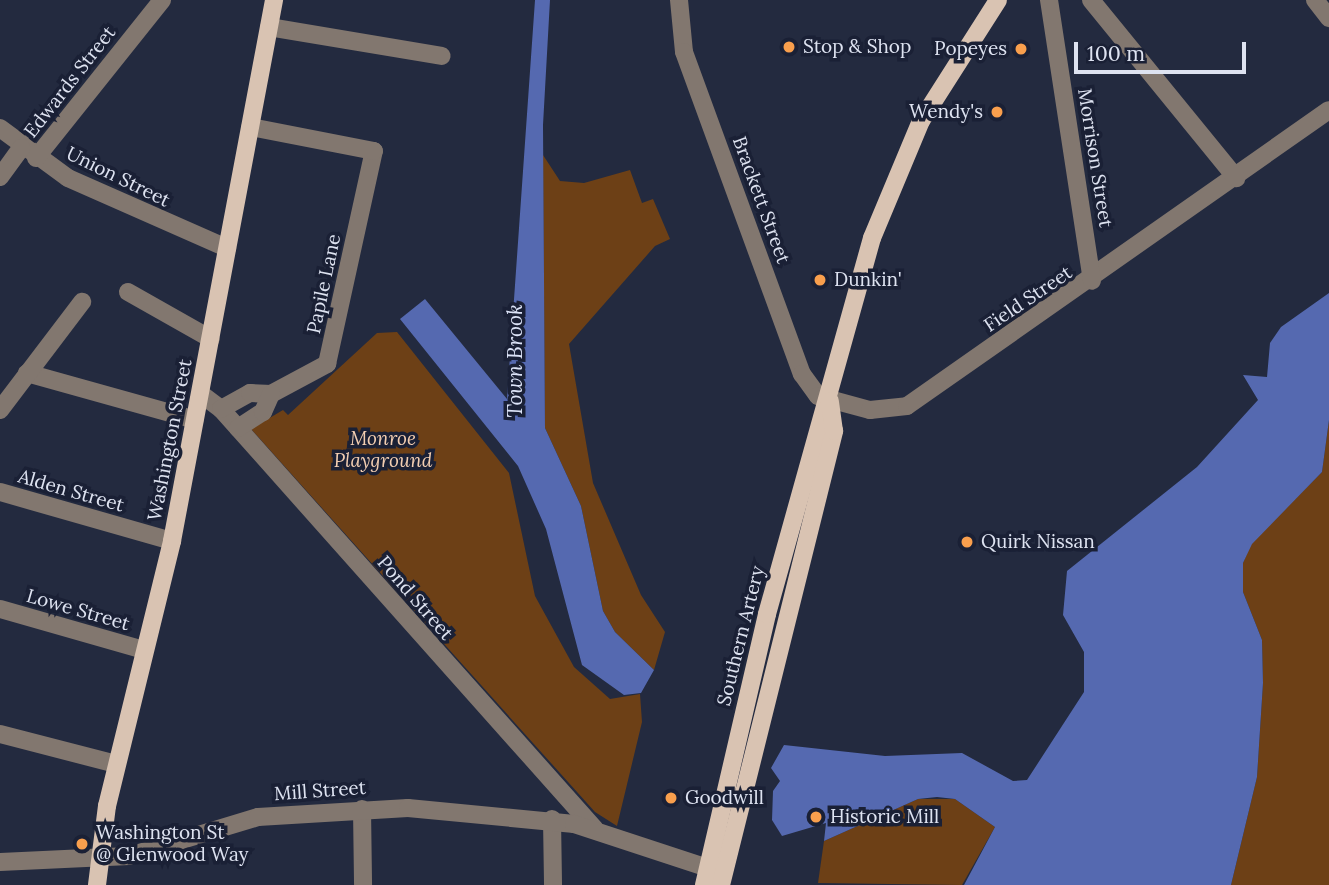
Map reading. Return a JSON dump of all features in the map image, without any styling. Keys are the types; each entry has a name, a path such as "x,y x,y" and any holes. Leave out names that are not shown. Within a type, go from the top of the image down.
{"main road":[{"name":"Washington Street","path":"97,885 97,859 116,764 172,541 274,0"},
{"name":"Southern Artery","path":"704,877 802,481 830,401 862,270 897,172 950,69 998,0"},
{"name":"Southern Artery","path":"723,879 834,431 830,401"}],"street":[{"name":"Edwards Street","path":"36,158 162,0"},
{"name":"Brackett Street","path":"679,0 684,52 802,374 830,401"},
{"name":"Morrison Street","path":"1049,0 1092,281"},
{"path":"1091,0 1236,178"},
{"path":"1315,0 1329,18"},
{"path":"269,27 442,56"},
{"name":"Field Street","path":"830,401 883,411 907,406 1092,281 1329,110"},
{"name":"Papile Lane","path":"221,409 250,393 271,394 327,364 374,151 250,127"},
{"name":"Union Street","path":"0,128 36,158 132,210 227,248"},
{"name":"Edwards Street","path":"0,177 21,148"},
{"path":"128,292 211,339"},
{"path":"0,410 82,302"},
{"path":"27,373 195,420"},
{"name":"Pond Street","path":"201,394 221,409 598,832"},
{"name":"Papile Lane","path":"238,428 263,412 271,394"},
{"name":"Alden Street","path":"0,492 172,541"},
{"name":"Lowe Street","path":"0,609 144,650"},
{"path":"0,734 116,764"},
{"path":"362,809 363,885"},
{"name":"Mill Street","path":"0,862 133,856 258,817 362,809 552,819"},
{"path":"552,819 553,885"},
{"name":"Pond Street","path":"552,819 598,832 704,877 723,879"}],"green space":[{"path":"543,155 560,181 584,183 630,170 642,203 653,199 670,239 655,246 569,344 593,483 641,595 665,632 654,670 615,632 603,611 581,506 545,428"},
{"name":"Monroe Playground","path":"397,332 509,473 535,596 574,667 610,699 640,694 642,722 617,826 595,812 251,429 283,410 288,415 377,333"},
{"path":"1329,420 1329,885 1231,885 1257,777 1263,683 1262,640 1243,592 1243,563 1251,544 1322,472"},
{"path":"918,799 955,799 995,827 962,885 818,883 824,841"}],"water":[{"name":"Town Brook","path":"535,0 550,0 543,125 545,428 581,506 603,611 615,632 654,670 641,693 624,695 582,665 546,529 518,466 400,319 425,299 507,399"},
{"path":"1329,293 1329,420 1322,472 1252,544 1243,563 1243,592 1262,640 1263,683 1257,777 1231,885 964,885 995,827 955,799 937,797 918,799 824,841 826,823 782,836 772,820 773,791 780,781 771,768 784,745 885,756 962,753 1013,781 1027,780 1084,692 1084,652 1063,615 1067,571 1197,467 1258,400 1243,375 1267,377 1270,343 1281,327"}],"place":[{"name":"Stop & Shop","path":"789,47"},
{"name":"Popeyes","path":"1021,49"},
{"name":"Wendy's","path":"997,112"},
{"name":"Dunkin'","path":"820,280"},
{"name":"Quirk Nissan","path":"967,542"},
{"name":"Goodwill","path":"671,798"},
{"name":"Historic Mill","path":"816,817"},
{"name":"Washington St @ Glenwood Way","path":"82,844"}]}
